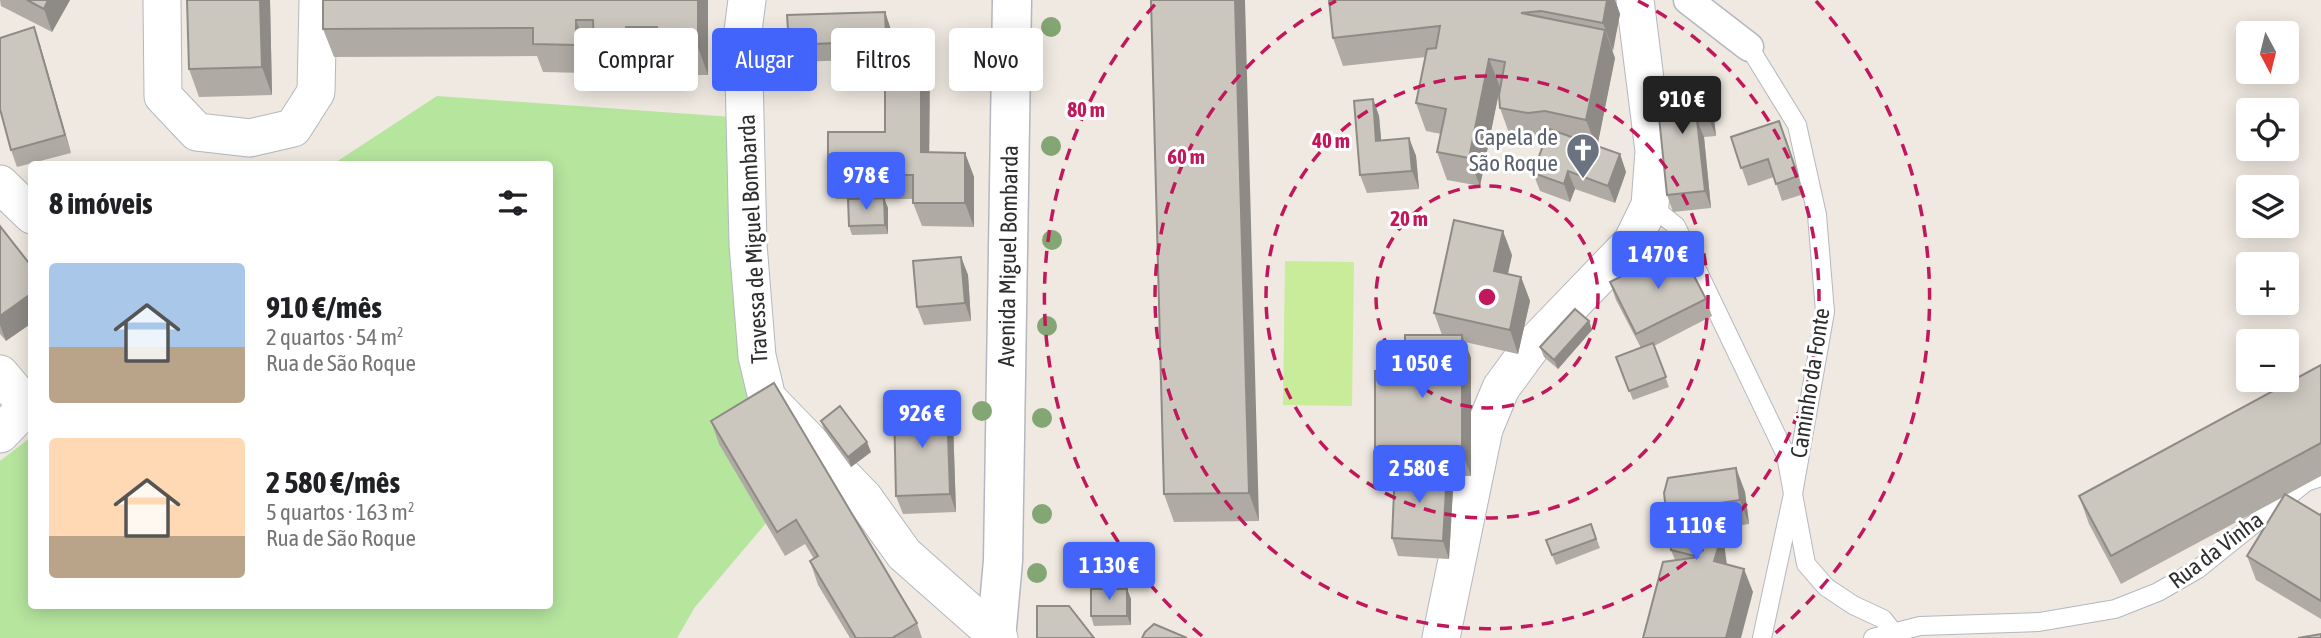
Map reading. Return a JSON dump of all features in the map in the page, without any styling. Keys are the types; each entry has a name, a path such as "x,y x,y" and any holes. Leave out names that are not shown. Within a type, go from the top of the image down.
{"street":[{"path":"162,0 163,96 197,132 250,138 293,128 316,92 318,0"},
{"name":"Travessa de Miguel Bombarda","path":"747,0 743,31 748,244 757,356 767,398 864,498 904,554 997,637"},
{"name":"Avenida Miguel Bombarda","path":"997,637 1003,561 1012,0"},
{"path":"1441,638 1483,429 1501,388 1531,347 1632,242 1650,205 1654,151 1635,0"},
{"name":"Caminho da Fonte","path":"1688,0 1749,47"},
{"path":"0,184 28,211"},
{"path":"0,374 28,403"},
{"path":"0,434 28,405"}],"lane":[{"name":"Caminho da Fonte","path":"1749,47 1797,125 1817,215 1825,312 1793,494 1806,564 1826,587 1853,605 1883,619 1897,636"},
{"path":"1650,205 1676,226 1786,455 1793,494 1762,638"},
{"name":"Rua da Vinha","path":"1873,638 1897,636 1920,626 2039,622 2115,609 2158,592 2198,569 2306,482 2321,477"}],"green space":[{"path":"437,96 732,117 777,510 695,607 677,638 0,638 0,461 28,439 28,609 553,609 553,161 338,161"},
{"path":"1285,261 1354,262 1352,406 1283,405"}],"building":[{"path":"27,0 48,0 44,9"},
{"path":"187,0 260,0 262,67 189,69"},
{"path":"323,0 698,0 698,28 593,28 593,20 576,20 574,45 533,44 533,28 323,29"},
{"path":"1151,0 1235,0 1249,493 1164,494"},
{"path":"1329,0 1607,0 1603,23 1541,11 1521,13 1605,30 1586,120 1545,111 1528,113 1500,108 1499,95 1505,62 1489,59 1469,158 1437,152 1446,109 1416,103 1427,49 1436,48 1440,26 1333,38"},
{"path":"885,12 886,28 831,28 831,43 817,44 817,28 788,28 787,15"},
{"path":"34,27 65,135 11,150 0,109 0,38"},
{"path":"1706,83 1709,119 1697,120 1705,191 1667,195 1656,88"},
{"path":"885,91 921,91 921,152 965,153 965,203 913,203 913,175 828,175 828,132 885,132"},
{"path":"1373,99 1376,141 1409,138 1412,171 1360,175 1354,101"},
{"path":"1779,121 1798,176 1776,184 1768,159 1741,168 1731,137"},
{"path":"1549,129 1620,154 1608,186 1568,171 1564,184 1533,173"},
{"path":"884,198 885,225 849,226 848,199"},
{"path":"1454,220 1503,231 1494,271 1521,277 1510,330 1434,313"},
{"path":"0,226 28,262 28,296 0,316"},
{"path":"1679,247 1706,299 1636,334 1610,282"},
{"path":"961,257 965,303 917,307 913,261"},
{"path":"1575,309 1589,321 1554,360 1540,347"},
{"path":"1405,335 1462,335 1462,452 1375,452 1375,371 1422,370 1423,353 1405,352"},
{"path":"1653,343 1666,377 1629,391 1616,357"},
{"path":"2321,365 2321,443 2111,556 2079,496 2271,392 2299,392 2299,377"},
{"path":"774,383 917,623 892,638 856,638 810,561 818,556 796,520 777,532 711,421"},
{"path":"947,404 950,494 896,496 894,406"},
{"path":"840,406 867,442 848,457 821,421"},
{"path":"1736,468 1740,500 1713,504 1719,545 1714,561 1744,569 1726,638 1643,638 1663,562 1699,557 1671,550 1664,493 1668,478"},
{"path":"1395,469 1447,472 1443,541 1392,538"},
{"path":"2285,494 2321,514 2321,601 2247,556"},
{"path":"1591,524 1596,539 1552,555 1546,540"},
{"path":"1091,589 1127,589 1127,616 1091,616"},
{"path":"1037,606 1069,606 1094,638 1037,638"},
{"path":"1154,624 1187,638 1142,638"},
{"path":"2321,634 2321,638 2298,638"}],"place":[{"name":"Capela de São Roque","path":"1583,180"}]}
